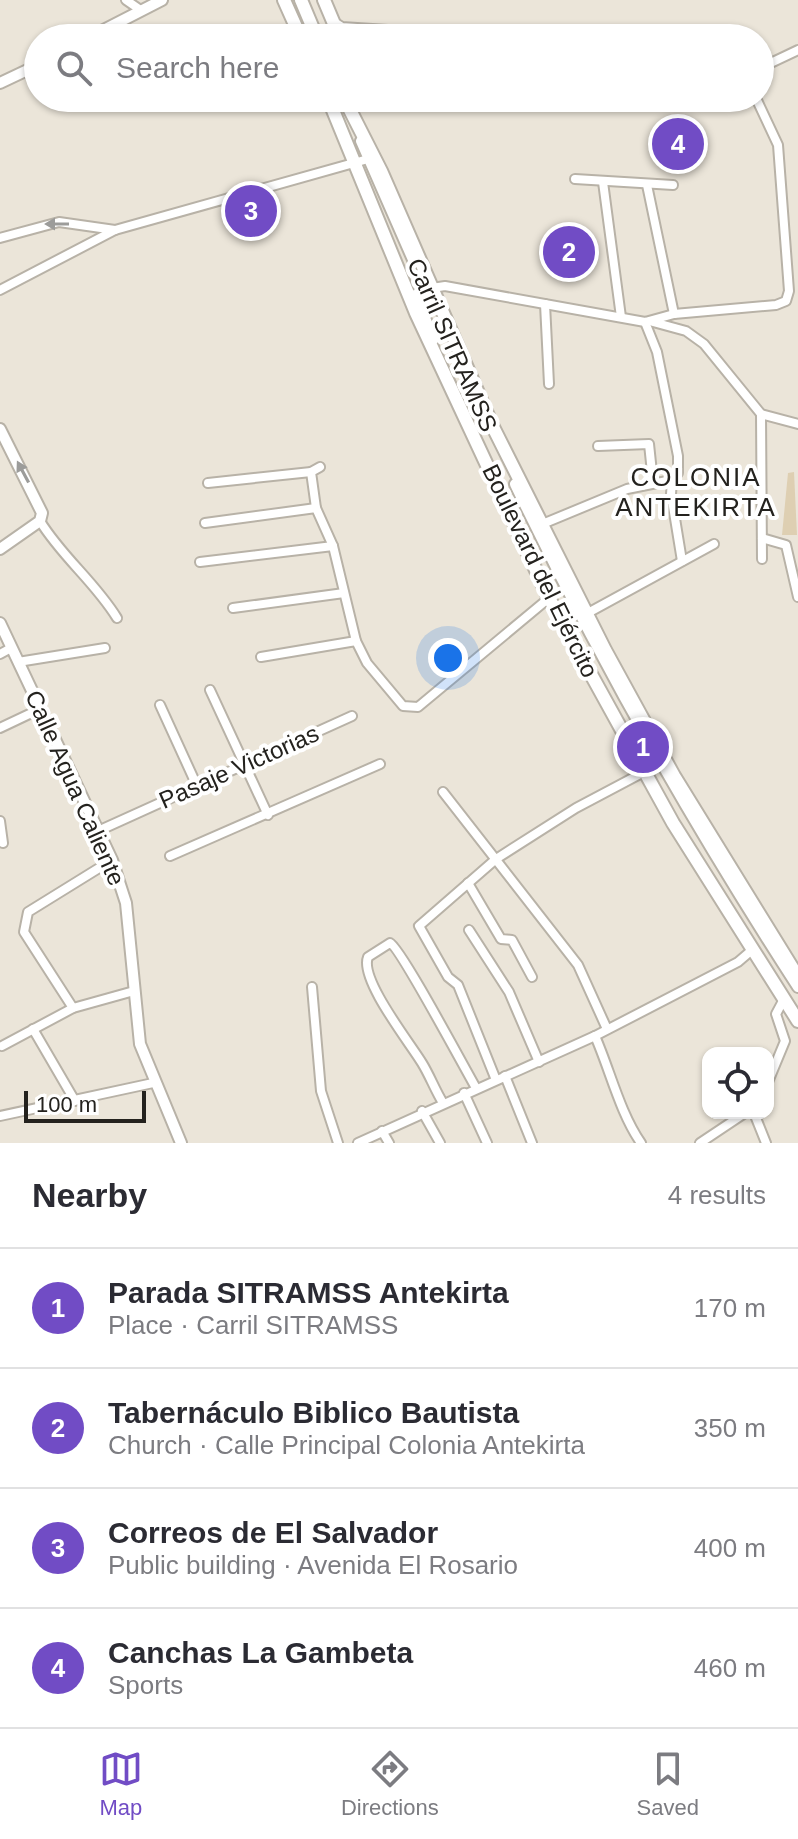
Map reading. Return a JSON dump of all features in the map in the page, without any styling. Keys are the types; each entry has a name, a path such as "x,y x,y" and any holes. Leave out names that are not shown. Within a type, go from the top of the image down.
{"highway":[{"path":"284,0 295,24"},
{"path":"301,0 311,24"},
{"path":"324,0 333,22"},
{"name":"Boulevard del Ejército","path":"333,112 365,193 549,598 644,772 798,1021"},
{"name":"Boulevard del Ejército","path":"350,112 374,157 540,525 586,614 674,776 798,977"}],"main road":[{"path":"113,24 162,0"},
{"path":"0,83 24,72"},
{"name":"Carril SITRAMSS","path":"352,116 368,159 503,458 593,642 681,799 798,987"},
{"name":"Carril SITRAMSS","path":"365,193 393,246 528,544 587,660 682,829 798,1012"},
{"path":"0,429 42,508 40,521 0,549"},
{"name":"Calle Agua Caliente","path":"0,623 112,860 126,903 140,1044 153,1083 181,1143"}],"street":[{"path":"126,0 139,9"},
{"path":"333,22 337,24"},
{"path":"774,61 798,50"},
{"path":"649,322 674,314 776,305 786,301 789,291 778,145 763,112"},
{"path":"0,290 115,230 368,159"},
{"path":"575,179 673,185"},
{"path":"603,182 621,317"},
{"path":"647,185 674,314"},
{"path":"0,238 59,222 115,230"},
{"path":"432,288 445,286 686,331 704,344 761,414 798,424"},
{"path":"545,304 549,384"},
{"path":"649,322 678,456 678,473 672,480 671,494 682,561"},
{"path":"761,414 762,559"},
{"path":"598,446 649,444 653,482"},
{"path":"208,483 311,472 320,467"},
{"path":"311,472 316,508 333,546 356,641 384,686 403,706 411,709 549,598"},
{"path":"540,525 653,482 672,480"},
{"path":"205,523 316,508"},
{"path":"40,521 52,542 101,592 117,618"},
{"path":"762,538 786,545 798,597"},
{"path":"586,614 714,544"},
{"path":"200,562 333,546"},
{"path":"233,608 344,593"},
{"path":"261,657 356,641"},
{"path":"0,654 11,648"},
{"path":"18,663 105,648"},
{"path":"210,690 268,815"},
{"path":"160,705 197,786"},
{"path":"0,728 40,709"},
{"name":"Pasaje Victorias","path":"98,831 352,716"},
{"path":"170,856 380,764"},
{"path":"532,1143 458,985 448,977 419,928 496,859 576,808 644,772"},
{"path":"443,792 578,965 607,1029"},
{"path":"0,821 3,843"},
{"path":"73,1008 24,932 28,912 112,860"},
{"path":"468,883 501,939 515,942 532,977"},
{"path":"469,930 509,992 539,1062"},
{"path":"443,1103 384,1004 366,966 368,957 390,943 401,952 424,1001 476,1088"},
{"path":"359,1143 422,1111 595,1036 672,998 752,950"},
{"path":"312,987 321,1091 338,1143"},
{"path":"2,1046 73,1008 134,991"},
{"path":"774,1068 785,1041 776,1014 784,999"},
{"path":"33,1029 75,1101"},
{"path":"595,1036 613,1075 628,1122 641,1143"},
{"path":"0,1116 153,1083"},
{"path":"464,1093 487,1143"},
{"path":"422,1111 440,1143"},
{"path":"700,1143 736,1119"},
{"path":"756,1119 766,1143"},
{"path":"382,1131 389,1143"}],"shaded area":[{"path":"658,122 697,122 698,167 658,167"},
{"path":"794,472 797,535 782,535 788,473"}],"place":[{"name":"Canchas La Gambeta","path":"678,144"},
{"name":"Correos de El Salvador","path":"251,211"},
{"name":"Tabernáculo Biblico Bautista","path":"569,252"},
{"name":"Parada SITRAMSS Antekirta","path":"643,747"}],"district":[{"name":"COLONIA ANTEKIRTA","path":"696,492"}]}
